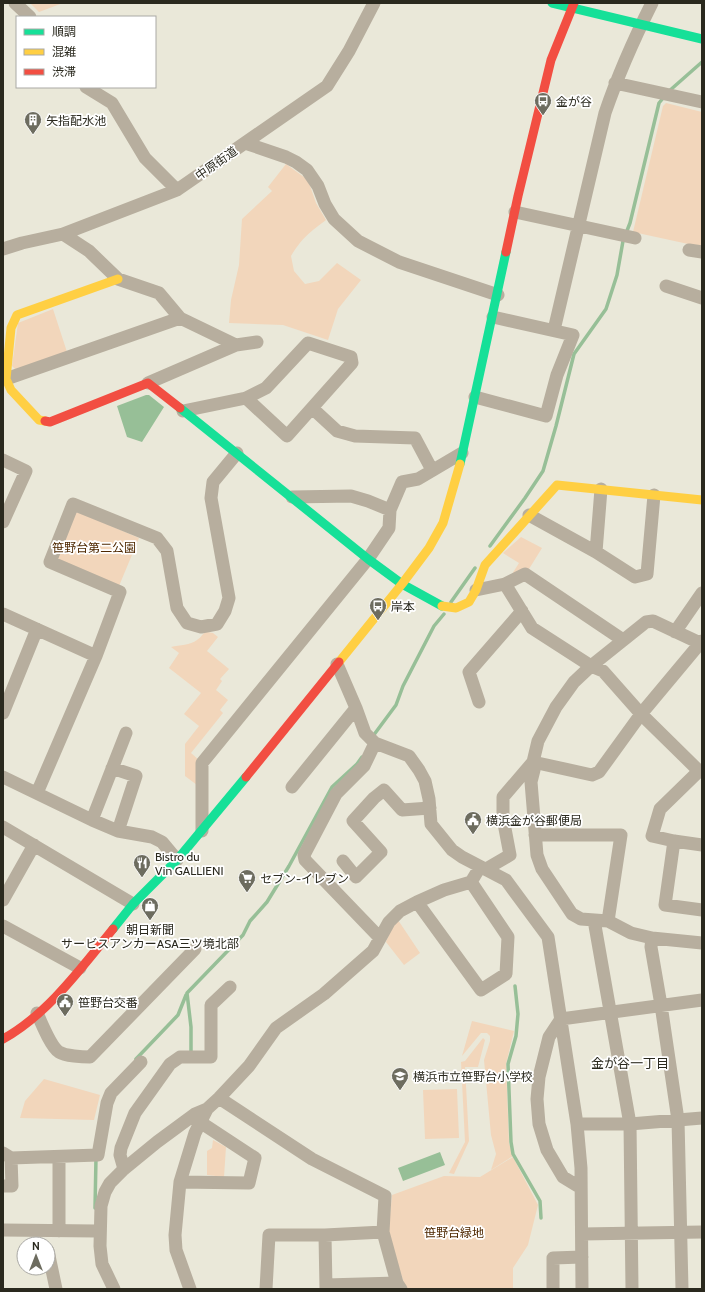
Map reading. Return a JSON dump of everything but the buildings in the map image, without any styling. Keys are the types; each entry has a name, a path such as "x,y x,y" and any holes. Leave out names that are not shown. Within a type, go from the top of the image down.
{"street":[{"path":"15,3 29,16"},
{"name":"中原街道","path":"3,249 22,243 63,234 177,190 326,86 349,51 374,3"},
{"path":"552,3 573,5 702,39"},
{"path":"554,330 605,113 615,83 652,3"},
{"path":"3,1039 16,1032 59,994 133,904 177,860 402,584 429,548 443,522 456,480 493,318 515,212 551,60 573,5"},
{"path":"615,83 702,102"},
{"path":"88,88 112,103 145,158 177,190"},
{"path":"245,143 286,157 307,170 318,186 325,204 334,219 358,241 399,262 498,294"},
{"path":"515,212 636,238"},
{"path":"63,234 89,251 118,279 159,293 180,318 236,345"},
{"path":"118,279 17,315 11,328 6,380 11,390 39,420 50,422 148,383 236,345 257,342"},
{"path":"666,286 702,298"},
{"path":"6,380 180,318"},
{"path":"475,397 546,416 558,375 573,335 493,318"},
{"path":"183,411 246,398 266,388 308,343 351,356 352,363 287,436 246,398"},
{"path":"148,383 368,559 402,584 443,607 456,608 469,602 476,590 485,565 557,485 702,500"},
{"path":"312,408 337,431 355,436 415,438 432,470"},
{"path":"37,793 96,656 120,592 50,562 73,504 157,538 167,551 177,608 187,623 201,628 217,624 225,611 229,598 211,498 212,487 213,482 237,453"},
{"path":"202,831 202,763 368,559 389,528 390,510 402,482 418,479 462,453"},
{"path":"3,460 26,471 3,522"},
{"path":"596,552 601,489"},
{"path":"529,515 596,552 636,577 647,574 654,495"},
{"path":"292,497 351,496 390,510"},
{"path":"476,590 506,584 525,574 623,640"},
{"path":"506,584 532,628 591,666 603,671 641,714 700,772 660,809 652,836 702,845"},
{"path":"675,632 702,593"},
{"path":"478,702 469,672 522,611"},
{"path":"3,614 96,656"},
{"path":"533,762 592,775 599,772 641,714 702,642 675,632 653,621 646,622 591,666 574,682 556,707 538,741 533,762 534,770 531,782 537,854 542,869 572,914 581,919 608,921 630,933 652,938 702,943"},
{"path":"3,713 37,629"},
{"path":"337,664 365,733 375,743 409,756 419,770 425,781 432,824 452,850 506,880 548,937 577,1124 581,1168 582,1289"},
{"path":"292,787 356,708"},
{"path":"92,820 126,733"},
{"path":"375,743 364,766 336,794 304,855 304,860 380,938"},
{"path":"190,1289 176,1250 175,1235 180,1182 195,1133 207,1109 249,1066 276,1028 330,989 373,951 389,922 400,911 444,890 471,882 483,868 510,855 503,818 503,797 533,762"},
{"path":"112,768 136,776 118,831"},
{"path":"3,777 118,831 152,837 162,842 177,860"},
{"path":"343,861 356,877 381,852 353,821 374,798 384,790 402,810 430,808"},
{"path":"3,827 133,904"},
{"path":"535,836 621,836 608,921"},
{"path":"674,841 665,905 702,910"},
{"path":"3,900 34,845"},
{"path":"417,902 481,990 506,974 508,937 471,882"},
{"path":"594,920 630,1124 632,1289"},
{"path":"3,926 80,968"},
{"path":"652,938 651,947 678,1120 682,1289"},
{"path":"37,1013 49,1039 59,1052 79,1057 90,1057 195,949"},
{"path":"124,1169 120,1155 121,1148 135,1112 170,1064 180,1057 211,1057 211,1005 230,987"},
{"path":"581,1188 563,1177 547,1150 540,1124 537,1106 538,1077 549,1037 561,1019 702,1000"},
{"path":"3,1186 12,1186 7,1156 60,1157 98,1155 107,1103 111,1092 141,1062"},
{"path":"219,1098 312,1159 385,1196 383,1232 399,1286 326,1287 325,1235"},
{"path":"114,1289 102,1264 100,1250 101,1206 105,1192 110,1183 124,1169 157,1142 195,1114 207,1109"},
{"path":"577,1124 630,1124 702,1118"},
{"path":"180,1182 249,1183 255,1158 200,1122"},
{"path":"60,1157 60,1231"},
{"path":"3,1230 100,1232"},
{"path":"44,1231 45,1236"},
{"path":"266,1289 269,1235 325,1235 383,1232"},
{"path":"582,1234 702,1232"},
{"path":"553,1289 552,1258 582,1257"},
{"path":"53,1276 56,1289"}],"green space":[{"path":"30,3 63,3 39,12"},
{"path":"666,103 702,112 702,247 633,232 663,106"},
{"path":"286,164 308,180 316,203 326,220 315,228 299,244 291,256 294,271 305,284 319,281 337,263 361,280 338,309 328,340 283,325 229,323 231,300 239,265 242,219 272,191 268,187"},
{"path":"53,309 67,352 17,371 12,366 18,323"},
{"name":"笹野台第二公園","path":"79,512 139,538 119,586 59,561 57,555 75,513"},
{"path":"521,537 542,548 529,569 512,574 519,563 503,553"},
{"path":"207,632 213,633 218,637 207,651 229,669 220,679 222,681 216,690 228,700 220,710 223,713 191,753 199,760 197,785 185,776 185,744 199,726 184,714 201,693 169,668 179,653 171,647 191,643"},
{"path":"398,920 420,953 404,965 386,942 392,927"},
{"path":"472,1021 514,1031 506,1064 509,1143 513,1156 491,1170 496,1154 491,1135 484,1060 490,1041 490,1036 487,1033 481,1033 462,1056"},
{"path":"483,1038 485,1040 478,1067 465,1067 469,1141 454,1174 449,1173 465,1142 461,1062 465,1061"},
{"path":"44,1079 100,1095 94,1120 20,1118 25,1101"},
{"path":"457,1089 459,1138 425,1139 423,1090"},
{"path":"213,1140 226,1147 224,1177 207,1175 207,1151 212,1148"},
{"name":"笹野台緑地","path":"513,1157 538,1205 528,1245 513,1268 513,1289 406,1289 388,1235 392,1195 444,1176 480,1177"}],"shaded area":[{"path":"149,395 164,407 142,442 127,437 117,406"},
{"path":"440,1152 445,1165 403,1181 398,1168"}],"waterway":[{"path":"668,92 702,62"},
{"path":"490,546 543,471 574,354 606,309 617,275 623,241 630,223 659,103 664,97"},
{"path":"451,602 475,568"},
{"path":"373,736 396,705 403,686 434,626 444,614"},
{"path":"191,1052 191,1027 187,993 243,935 250,921 267,902 289,866 332,787 357,764 362,757"},
{"path":"515,986 518,1014 516,1036 508,1064 511,1142 513,1154 540,1201 541,1218"},
{"path":"136,1059 178,1015 186,995"},
{"path":"95,1208 96,1158"}],"traffic: fast":[{"path":"552,3 702,39"},
{"path":"460,464 506,252"},
{"path":"180,408 368,559 402,584 442,606"},
{"path":"113,929 133,904 177,860 246,777"}],"traffic: slow":[{"path":"45,421 39,420 11,390 6,379 11,328 17,315 118,279"},
{"path":"339,662 429,548 443,523 460,464"},
{"path":"442,606 456,608 469,602 476,590 485,565 557,485 702,500"}],"traffic: jam":[{"path":"506,252 551,60 574,3"},
{"path":"45,421 50,422 148,383 180,408"},
{"path":"246,777 339,662"},
{"path":"3,1039 19,1029 49,1004 113,929"}],"place":[{"name":"金が谷","path":"543,116"},
{"name":"矢指配水池","path":"33,135"},
{"name":"岸本","path":"378,621"},
{"name":"横浜金が谷郵便局","path":"473,835"},
{"name":"Bistro du Vin GALLIENI","path":"142,878"},
{"name":"セブン-イレブン","path":"247,893"},
{"name":"朝日新聞 サービスアンカーASA三ツ境北部","path":"150,921"},
{"name":"笹野台交番","path":"65,1017"},
{"name":"横浜市立笹野台小学校","path":"400,1091"}],"district":[{"name":"金が谷一丁目","path":"630,1063"}]}
